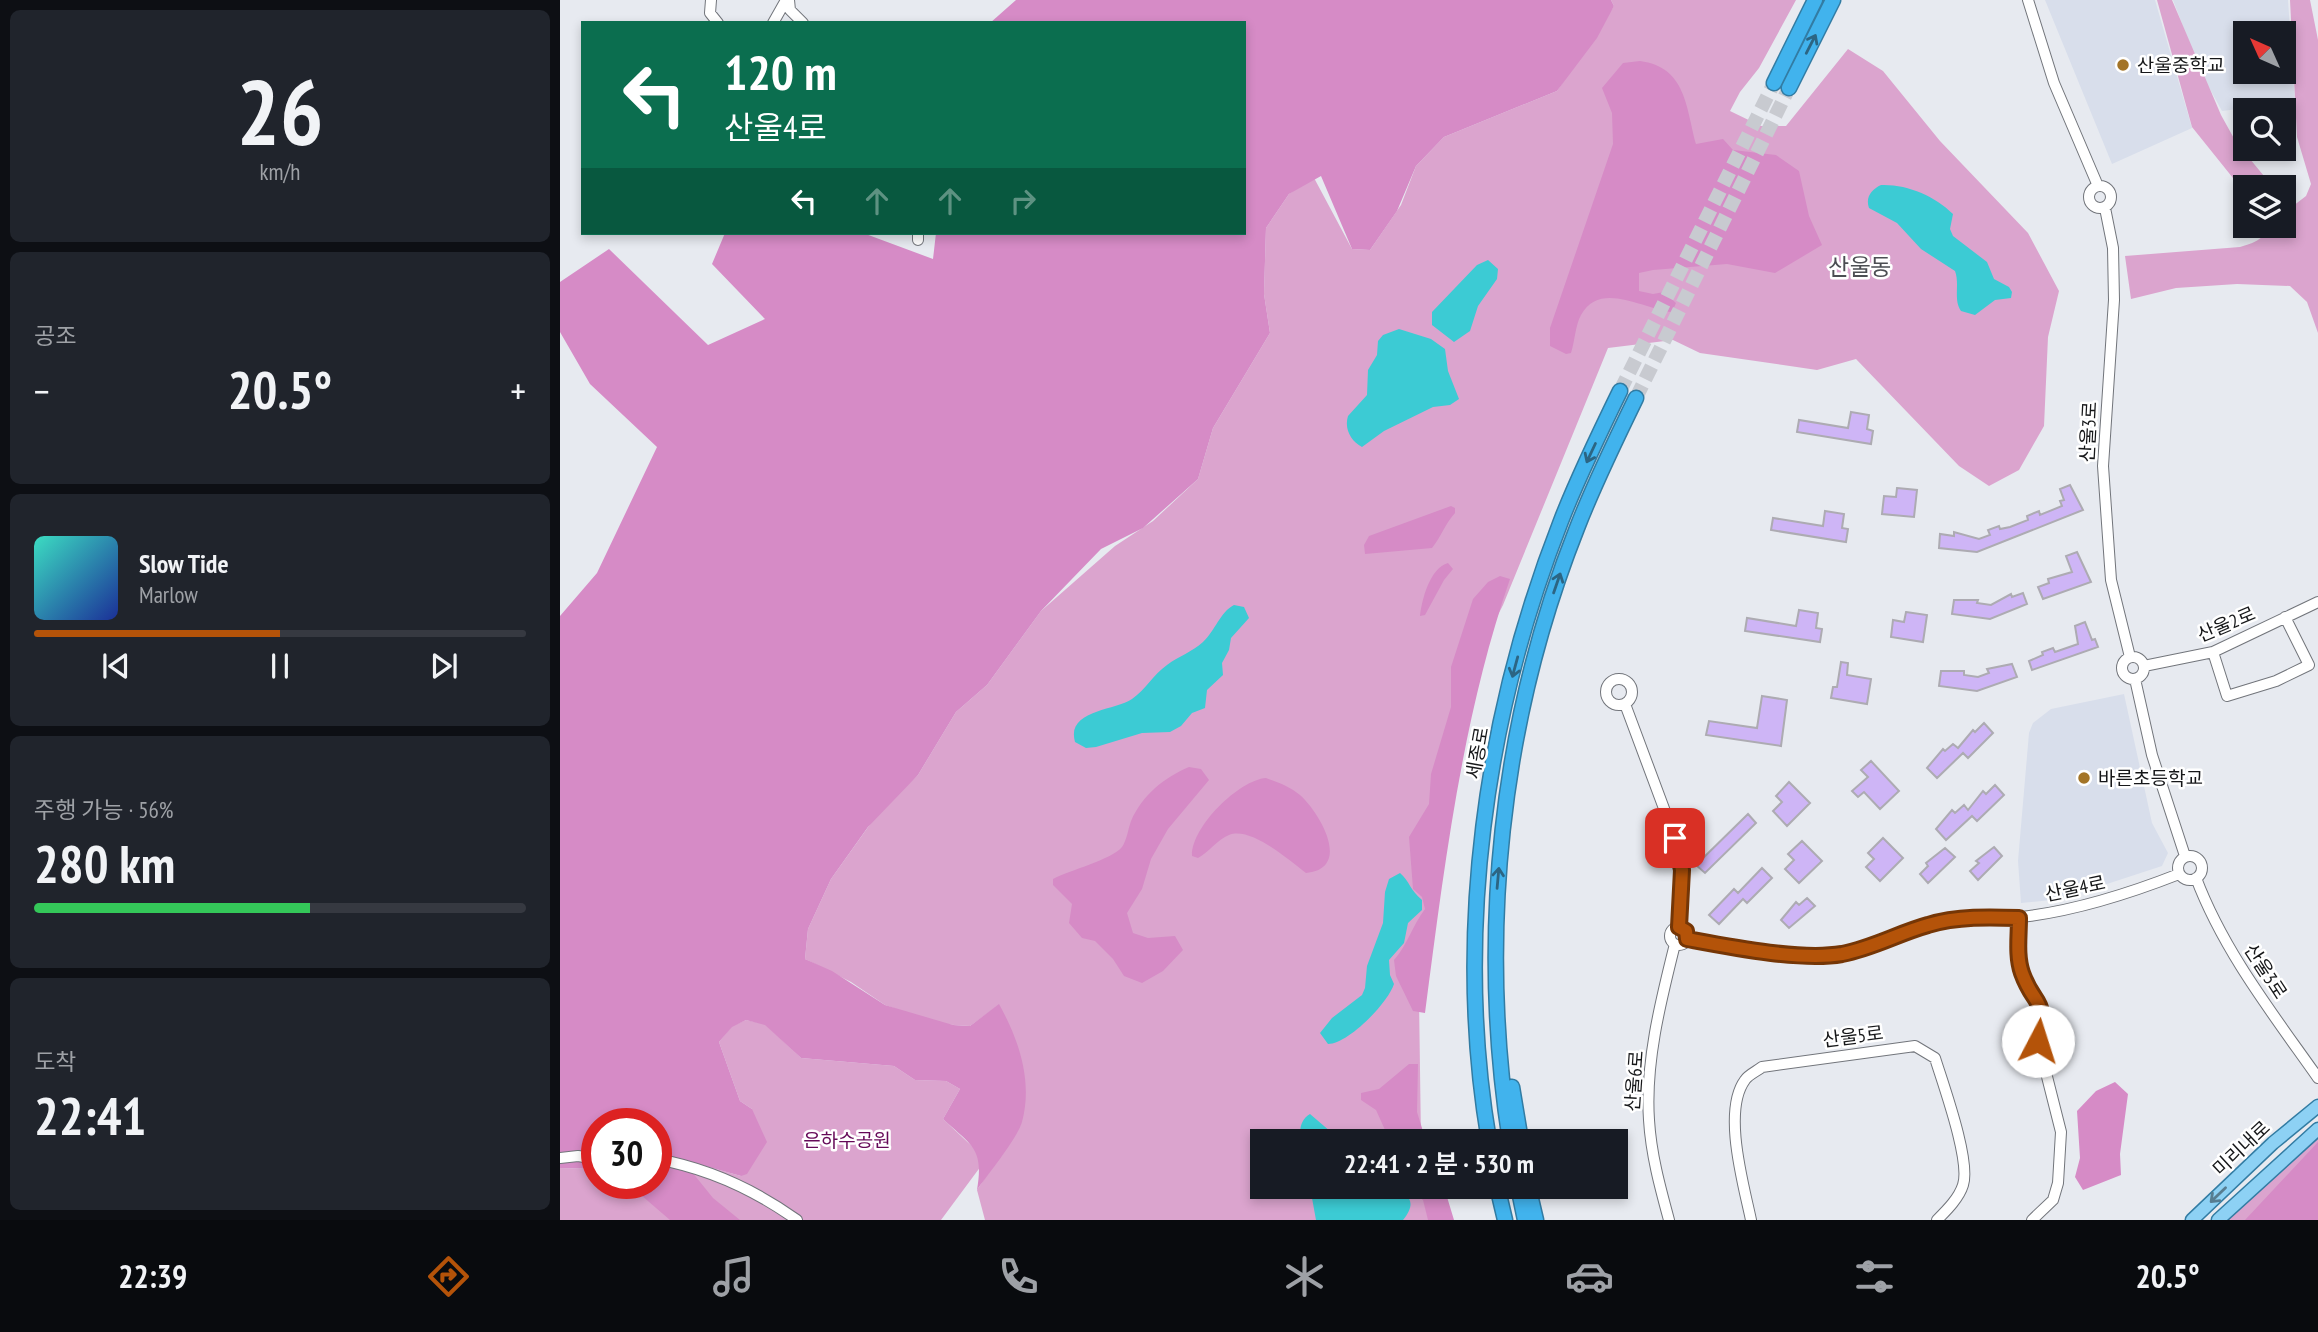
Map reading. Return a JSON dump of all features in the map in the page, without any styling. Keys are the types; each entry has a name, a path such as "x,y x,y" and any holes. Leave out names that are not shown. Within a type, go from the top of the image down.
{"highway":[{"path":"1774,83 1815,0"},
{"path":"1789,88 1833,0"},
{"name":"세종로","path":"1487,1129 1475,983 1486,810 1496,746 1536,591 1561,521 1620,391"},
{"name":"세종로","path":"1509,1129 1494,985 1496,907 1510,774 1532,668 1554,593 1577,528 1636,398"},
{"path":"1478,904 1470,974 1470,1013 1482,1129"},
{"path":"1496,907 1502,999 1519,1129"},
{"path":"1492,1199 1496,1220"},
{"path":"1500,1199 1505,1220"},
{"path":"1521,1199 1525,1220"},
{"path":"1531,1199 1536,1220"}],"main road":[{"name":"미리내로","path":"2192,1220 2273,1143 2318,1106"},
{"name":"미리내로","path":"2218,1220 2318,1129"}],"street":[{"path":"712,0 710,13 716,21"},
{"path":"774,21 787,0"},
{"path":"787,0 790,10 801,21"},
{"path":"2028,0 2054,83 2098,186"},
{"path":"2098,186 2106,187 2111,193 2112,200 2105,208 2094,207 2090,201 2090,193 2098,186"},
{"name":"산울3로","path":"2105,208 2113,248 2114,300 2103,466 2110,580 2130,657"},
{"name":"산울2로","path":"2144,666 2213,652 2318,602"},
{"path":"2213,652 2227,696 2276,681 2309,665 2285,617"},
{"path":"2130,657 2137,657 2144,666 2143,674 2135,679 2126,677 2122,671 2122,664 2130,657"},
{"path":"2135,679 2152,755 2185,856"},
{"path":"1625,704 1675,838 1682,870 1679,927"},
{"path":"2185,856 2196,857 2201,863 2202,871 2196,878 2186,880 2179,874 2178,863 2185,856"},
{"name":"산울4로","path":"1687,939 1810,956 1840,954 1873,947 1930,924 1979,917 2019,918 2128,894 2179,874"},
{"name":"산울3로","path":"2196,878 2208,909 2243,971 2318,1078"},
{"path":"2019,918 2018,955 2023,975 2043,1014 2038,1041 2061,1132 2058,1183 2053,1200 2032,1220"},
{"path":"1679,927 1686,931 1687,939 1684,944 1675,944 1670,935 1673,929 1679,927"},
{"name":"산울6로","path":"1669,1220 1653,1154 1648,1118 1651,1060 1675,944"},
{"name":"산울5로","path":"1751,1220 1737,1147 1736,1104 1744,1081 1762,1067 1915,1046 1935,1058 1962,1153 1964,1183 1957,1197 1937,1220"},
{"path":"560,1158 581,1156"},
{"path":"672,1163 742,1186 797,1220"}],"shaded area":[{"path":"1016,0 1611,0 1614,6 1597,38 1557,91 1444,137 1416,166 1397,211 1370,250 1352,249 1321,176 1289,194 1266,228 1264,294 1270,333 1213,428 1198,479 1143,528 1101,549 1041,611 987,685 956,712 918,775 868,827 831,879 808,929 805,959 832,971 885,1005 953,1025 970,1026 999,1004 1013,1032 1025,1076 1025,1107 1022,1122 1014,1138 977,1190 979,1165 974,1149 943,1119 960,1089 946,1081 915,1080 894,1066 801,1058 765,1025 746,1020 732,1027 719,1042 740,1101 752,1109 767,1142 747,1174 741,1176 698,1164 692,1172 713,1198 740,1220 670,1220 646,1199 672,1199 672,1108 581,1108 581,1169 560,1168 560,616 597,573 657,447 590,384 560,332 560,282 609,249 708,345 765,319 712,264 724,235 868,235 933,259 936,235 1246,235 1246,21 992,21"},
{"name":"산울중학교","path":"2045,0 2155,0 2192,128 2112,164"},
{"path":"2173,0 2288,0 2289,21 2233,21 2233,84 2294,84 2295,98 2233,98 2233,110 2222,111 2200,71"},
{"path":"1640,61 1667,71 1675,80 1686,103 1696,144 1723,139 1733,150 1776,155 1799,171 1809,216 1822,245 1775,273 1727,264 1639,273 1639,291 1653,294 1664,292 1676,303 1672,312 1623,299 1599,299 1589,305 1581,315 1571,353 1566,354 1550,346 1550,328 1613,144 1612,113 1602,88 1623,63"},
{"path":"1451,506 1455,508 1455,513 1432,548 1365,554 1364,545 1369,536"},
{"path":"1448,563 1453,569 1425,615 1420,616 1432,577"},
{"path":"1500,576 1510,579 1493,632 1467,739 1448,849 1425,1013 1413,1011 1396,976 1394,960 1425,909 1422,897 1413,889 1409,837 1429,804 1431,774 1451,707 1451,667 1473,599 1488,582"},
{"name":"바른초등학교","path":"2124,694 2152,823 2168,853 2162,866 2061,899 2021,903 2018,861 2029,733 2033,723 2051,709"},
{"path":"1189,767 1201,769 1209,780 1168,829 1151,859 1142,889 1127,913 1133,933 1148,938 1175,936 1183,950 1163,971 1142,983 1124,976 1113,959 1095,941 1082,938 1069,923 1072,904 1053,885 1053,879 1117,852 1124,844 1136,811 1148,795 1171,776"},
{"path":"1266,778 1296,792 1316,815 1328,840 1330,852 1327,862 1320,869 1306,873 1270,846 1248,835 1238,834 1225,837 1198,858 1192,856 1199,832 1219,807 1243,787"},
{"path":"1409,1064 1418,1064 1417,1112 1422,1129 1385,1129 1376,1110 1361,1100 1361,1093 1379,1089"},
{"path":"2115,1082 2128,1094 2120,1154 2121,1175 2083,1190 2075,1177 2080,1158 2077,1111 2096,1091"},
{"path":"2318,1142 2318,1220 2245,1220"},
{"path":"1448,1199 1454,1220 1428,1220 1423,1200"}],"green space":[{"path":"1611,0 1796,0 1759,68 1740,92 1730,111 1761,126 1786,126 1848,49 1883,71 1940,141 2028,233 2059,291 2048,337 2044,426 2019,470 1989,486 1959,466 1856,359 1817,370 1700,353 1673,340 1608,348 1503,605 1471,668 1429,908 1419,998 1421,1129 1250,1129 1250,1199 1443,1199 1447,1220 985,1220 977,1190 1021,1124 999,1005 970,1026 939,1024 885,1005 851,982 805,959 808,929 831,879 881,809 918,775 956,712 987,685 1041,611 1115,546 1153,521 1198,479 1213,428 1270,333 1264,294 1266,228 1289,194 1313,176 1352,249 1370,250 1401,205 1416,166 1444,137 1557,91 1614,6"},
{"path":"2157,0 2172,0 2221,115 2233,137 2233,161 2252,161 2263,175 2233,175 2233,178 2192,127"},
{"path":"2290,0 2310,0 2318,40 2318,333 2307,302 2290,286 2237,284 2176,288 2131,299 2125,256 2240,247 2261,238 2296,238 2296,204 2306,196 2311,184 2297,137 2294,84 2296,21 2291,21"},
{"name":"은하수공원","path":"746,1020 765,1024 801,1058 894,1066 915,1080 946,1081 960,1089 943,1119 976,1150 981,1166 941,1220 560,1220 560,1168 581,1169 581,1199 672,1199 672,1176 698,1164 741,1176 752,1109 740,1101 719,1042 732,1026"},
{"path":"2318,1137 2318,1220 2228,1220"}],"water":[{"path":"1881,185 1910,189 1929,197 1953,214 1950,229 1953,236 1987,262 1994,279 2009,287 2011,298 1995,300 1975,315 1961,311 1957,302 1955,271 1921,249 1897,223 1869,208 1870,194"},
{"path":"1488,260 1498,269 1497,279 1478,306 1470,331 1454,342 1432,325 1432,312 1477,265"},
{"path":"1399,329 1431,339 1445,349 1448,371 1459,399 1450,405 1433,407 1384,431 1362,447 1349,434 1348,416 1367,395 1368,370 1377,355 1378,341 1383,335"},
{"path":"1234,605 1244,607 1249,618 1231,638 1229,650 1222,663 1223,675 1207,690 1205,708 1192,713 1181,726 1170,732 1142,733 1096,747 1086,748 1075,742 1074,731 1084,717 1132,699 1162,669 1203,642 1225,612"},
{"path":"1400,873 1422,900 1422,910 1408,923 1404,943 1389,960 1394,984 1384,1001 1366,1021 1346,1037 1328,1044 1320,1033 1332,1018 1362,995 1365,988 1367,966 1383,923 1385,892 1389,879"},
{"path":"1310,1114 1328,1129 1301,1129 1304,1119"},
{"path":"1312,1199 1408,1199 1410,1206 1403,1220 1316,1220"}],"building":[{"path":"1851,412 1869,415 1867,429 1873,431 1871,444 1797,432 1799,420 1848,428"},
{"path":"2070,485 2083,510 1977,552 1939,548 1940,534 1954,536 1954,532 1979,539 1990,535 1988,530 1999,526 2000,529 2010,527 2028,520 2027,516 2039,511 2040,515 2062,506 2060,501 2064,500 2060,489"},
{"path":"1897,488 1917,490 1914,517 1882,514 1884,496 1896,497"},
{"path":"1825,511 1844,514 1842,528 1848,529 1846,542 1771,530 1773,518 1823,526"},
{"path":"2077,552 2091,582 2043,599 2038,587 2049,583 2048,579 2072,572 2066,556"},
{"path":"2023,593 2027,604 1990,619 1952,614 1954,600 1978,600 1977,603 1991,605 2011,594 2012,597"},
{"path":"1799,610 1818,613 1816,628 1822,629 1820,642 1745,631 1747,618 1796,626"},
{"path":"1906,612 1927,615 1923,642 1891,637 1893,620 1904,622"},
{"path":"2085,622 2098,647 2032,670 2029,661 2043,655 2042,652 2053,648 2055,652 2078,644 2075,626"},
{"path":"1841,662 1848,663 1847,675 1871,679 1867,704 1831,698 1833,687 1837,687"},
{"path":"2012,664 2017,677 1977,691 1939,686 1941,671 1964,671 1964,675 1978,677 1989,673 1987,669"},
{"path":"1762,696 1787,700 1781,746 1706,735 1709,721 1757,728"},
{"path":"1984,723 1993,733 1968,758 1963,753 1937,778 1927,768 1943,749 1945,751 1953,744 1958,748 1973,730 1975,732"},
{"path":"1871,761 1899,791 1880,809 1864,792 1858,797 1852,791 1868,777 1861,770"},
{"path":"1789,782 1810,803 1787,826 1773,811 1782,802 1776,796"},
{"path":"1995,785 2004,795 1977,821 1972,816 1946,840 1936,829 1952,810 1955,813 1964,805 1968,810 1983,791 1986,794"},
{"path":"1748,814 1756,823 1705,873 1696,865"},
{"path":"1883,838 1903,858 1880,881 1866,867 1874,859 1868,853"},
{"path":"1802,841 1822,861 1799,883 1785,869 1794,860 1788,854"},
{"path":"1994,847 2002,856 1978,880 1970,871 1979,863 1976,861"},
{"path":"1945,848 1955,857 1928,883 1920,874 1928,866 1926,863"},
{"path":"1762,868 1772,878 1747,903 1743,899 1719,924 1709,915 1734,889 1738,893"},
{"path":"1807,898 1815,906 1789,928 1781,920 1796,902 1799,905"}],"tunnel":[{"path":"1620,391 1774,83"},
{"path":"1636,398 1789,88"}],"place":[{"name":"산울중학교","path":"2123,65"},
{"name":"바른초등학교","path":"2084,778"}],"district":[{"name":"산울동","path":"1860,266"}],"route":[{"path":"1675,838 1682,870 1679,927 1688,934 1687,939 1810,956 1840,954 1873,947 1930,924 1979,917 2019,918 2018,955 2023,975 2043,1014 2038,1041"}]}
